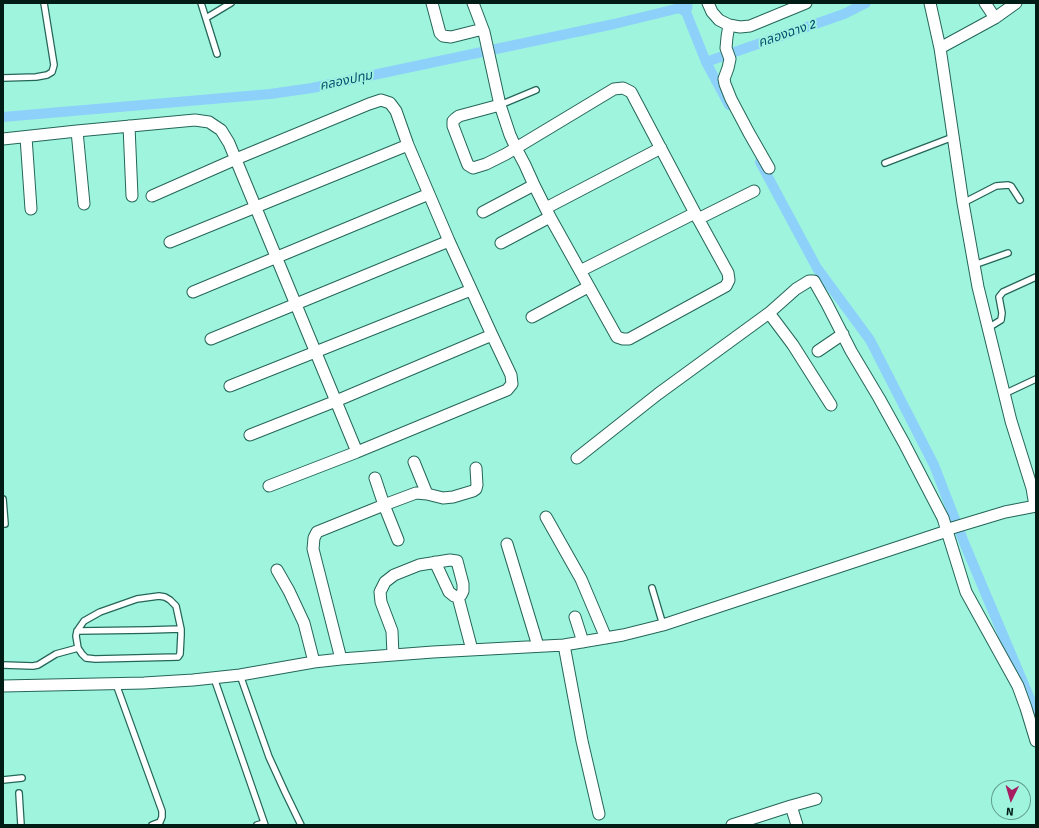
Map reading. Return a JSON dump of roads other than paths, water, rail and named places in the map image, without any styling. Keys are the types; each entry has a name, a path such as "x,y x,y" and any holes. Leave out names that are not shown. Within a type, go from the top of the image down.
{"street":[{"path":"432,3 440,33 443,36 451,37 484,31"},
{"path":"474,3 484,31 500,105 510,135 516,148 525,165 534,186 616,337 629,339 726,286 729,280 728,272 696,216 632,92 623,88 614,89 516,148 486,164 473,168 468,165 453,126 453,121 459,116 500,105"},
{"path":"708,3 712,12 719,20 729,25 740,27 750,26 806,3"},
{"path":"3,686 144,683 214,678 341,659 564,645 606,638 663,625 963,525 1005,512 1036,506 1032,488 1011,421 978,287 963,203 940,48 930,3"},
{"path":"985,3 995,18"},
{"path":"940,48 995,18 1016,3"},
{"path":"729,25 726,48 730,59 724,79 725,84 748,133 769,168"},
{"path":"152,196 236,159 369,104 381,100 390,103 396,111 408,145 449,241 511,375 512,384 507,390 357,452 269,486"},
{"path":"3,139 195,120 209,122 221,130 236,159 357,452"},
{"path":"129,126 132,196"},
{"path":"77,131 84,204"},
{"path":"26,137 31,209"},
{"path":"170,242 408,145"},
{"path":"501,243 548,212 661,148"},
{"path":"484,212 534,186"},
{"path":"580,271 696,216 754,191"},
{"path":"193,292 429,194"},
{"path":"211,339 449,241"},
{"path":"577,458 658,394 770,312 796,289 810,281 814,281 851,351 904,443 950,530 966,592 1018,686 1036,741"},
{"path":"532,317 588,287"},
{"path":"230,386 471,290"},
{"path":"770,312 831,405"},
{"path":"818,351 843,334"},
{"path":"250,435 336,401 492,335"},
{"path":"414,462 427,494"},
{"path":"341,659 313,549 314,538 317,532 416,494 427,494 444,498 473,491 476,489 477,485 476,468"},
{"path":"375,478 398,540"},
{"path":"546,517 581,579 606,638"},
{"path":"507,544 538,646"},
{"path":"393,655 392,631 381,602 380,592 386,582 394,574 419,565 450,560 457,561 463,584 462,594 458,597"},
{"path":"435,562 449,592 458,597"},
{"path":"276,570 289,592 304,623 314,662"},
{"path":"458,597 472,650"},
{"path":"575,617 583,642"},
{"path":"564,645 582,742 599,814"},
{"path":"732,825 816,799"},
{"path":"791,806 797,825"}],"lane":[{"path":"3,78 36,77 48,75 52,72 54,65 47,13 44,3"},
{"path":"201,3 218,54"},
{"path":"206,18 231,3"},
{"path":"500,105 536,90"},
{"path":"885,163 953,137"},
{"path":"963,203 996,186 1008,185 1011,186 1020,200"},
{"path":"974,265 1008,253"},
{"path":"988,328 1001,320 1002,313 999,297 1003,292 1036,276"},
{"path":"1004,394 1036,379"},
{"path":"3,499 6,524"},
{"path":"652,588 663,625"},
{"path":"158,596 165,597 176,606 181,629 180,654 178,657 86,658 78,648 76,631 84,621 100,612 138,599 158,596"},
{"path":"76,631 181,629"},
{"path":"3,665 38,665 56,654 78,648"},
{"path":"240,675 269,757 301,825"},
{"path":"214,678 265,824 257,825"},
{"path":"116,683 162,811 162,818 160,822 152,825"},
{"path":"3,780 22,778"},
{"path":"19,793 21,825"}],"waterway":[{"name":"คลองปทุม","path":"682,3 684,7"},
{"name":"คลองฉาง 2","path":"706,62 844,14 866,3"},
{"name":"คลองปทุม","path":"3,117 270,94 312,88 614,24 684,7 706,62 729,105"},
{"path":"760,162 817,268 870,340 934,465 965,545 1036,713"}]}
